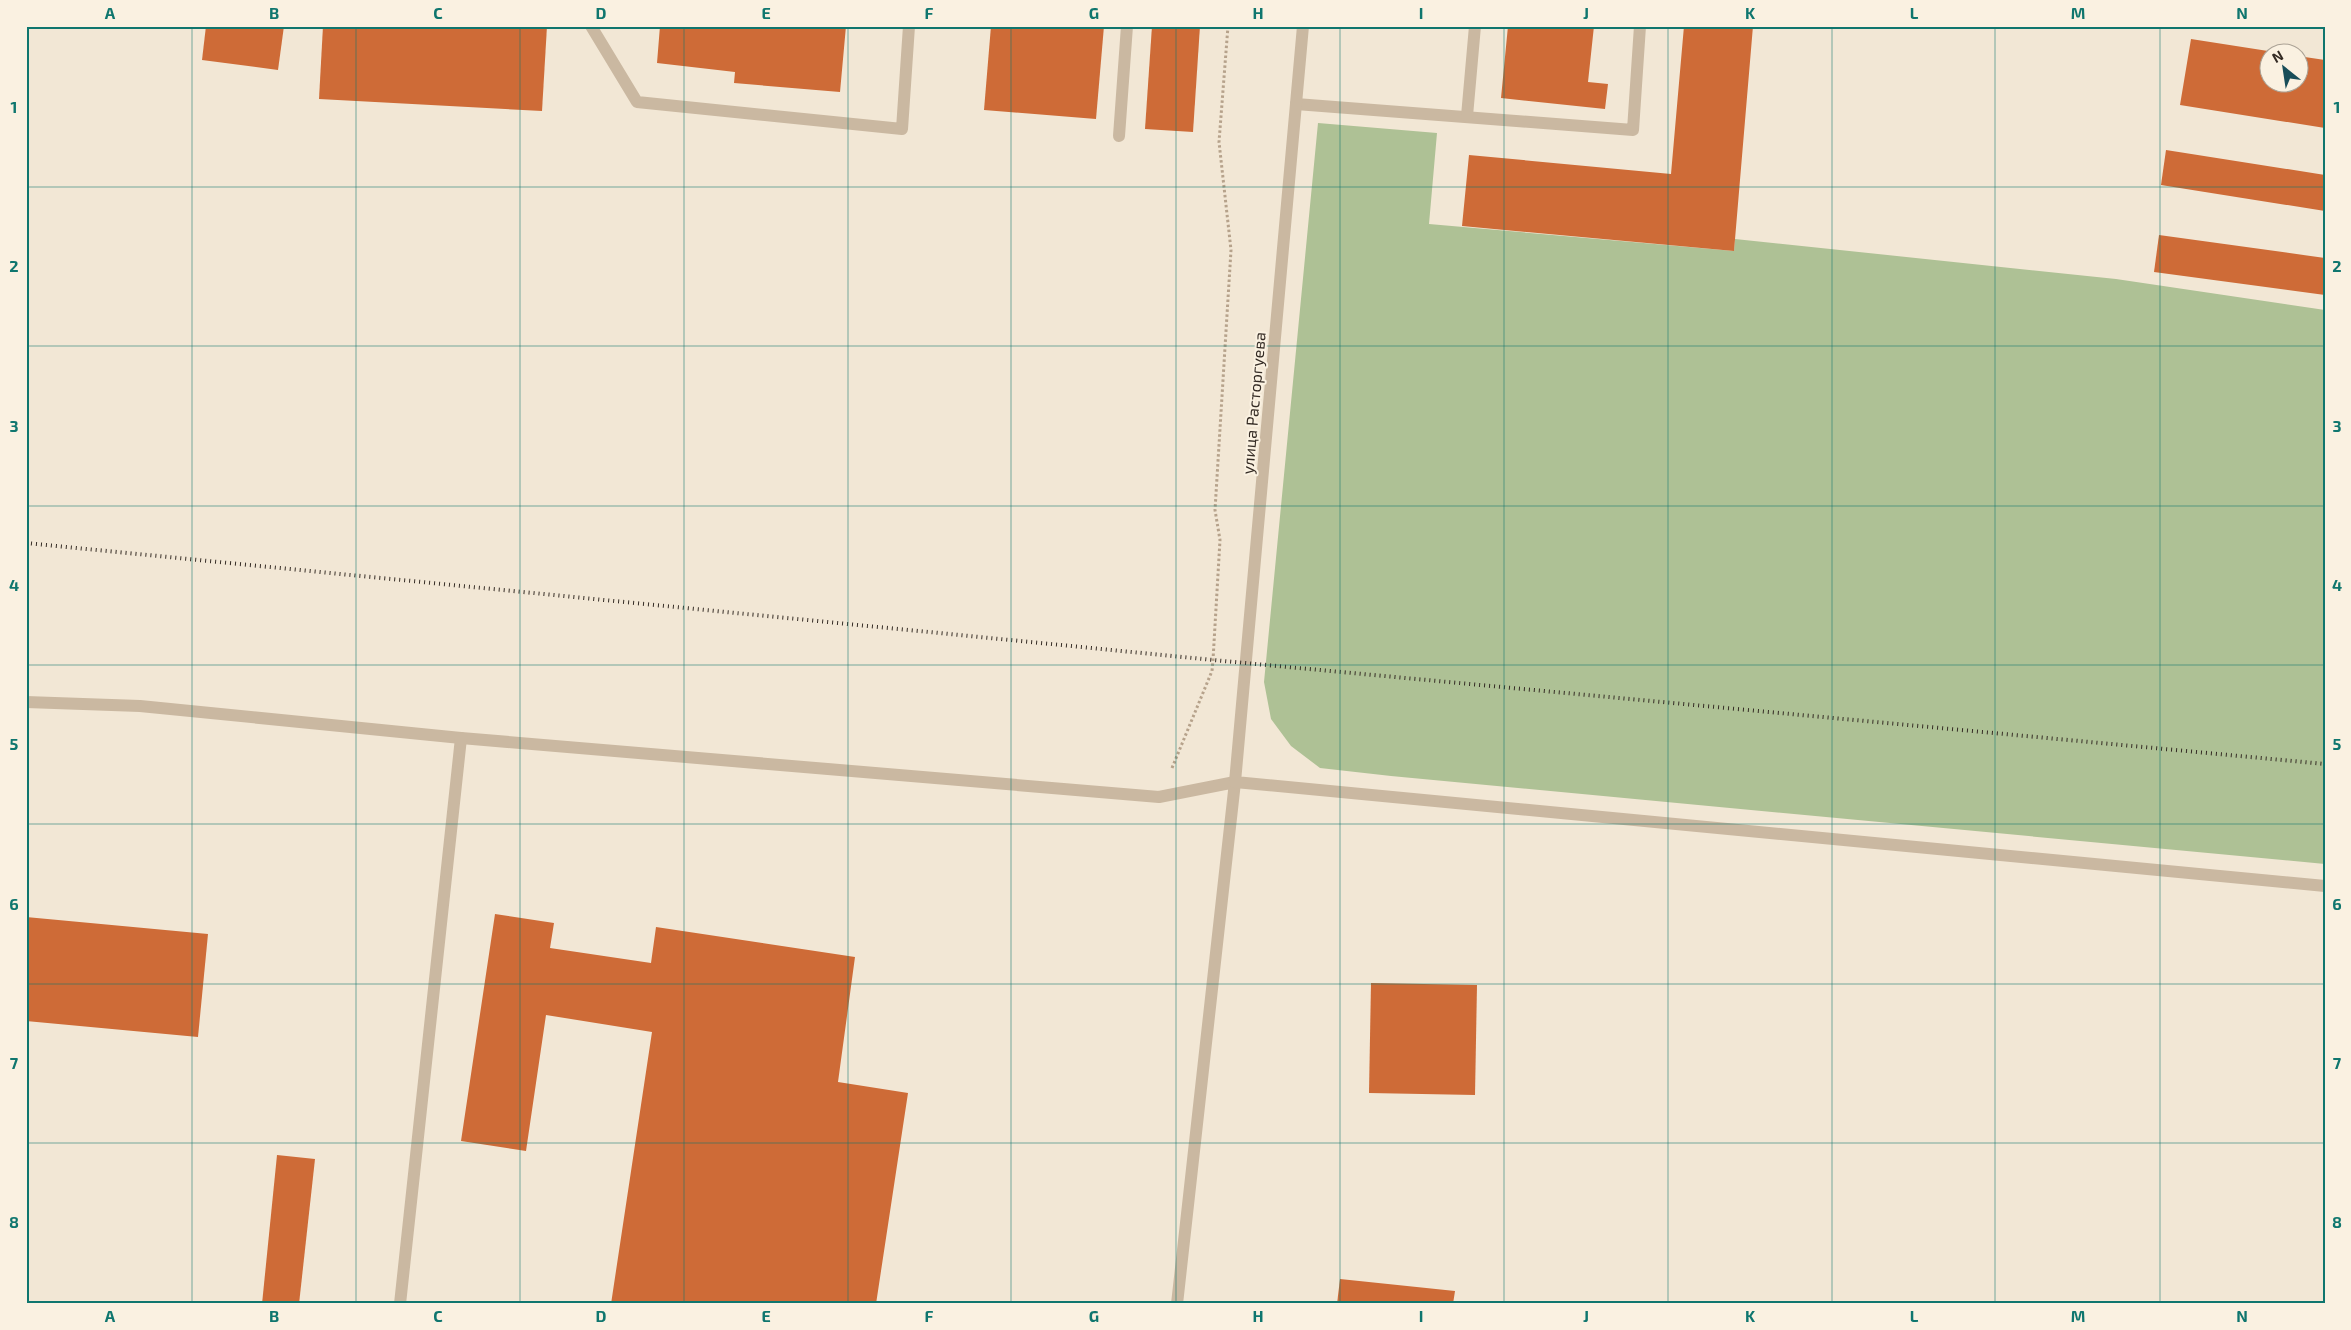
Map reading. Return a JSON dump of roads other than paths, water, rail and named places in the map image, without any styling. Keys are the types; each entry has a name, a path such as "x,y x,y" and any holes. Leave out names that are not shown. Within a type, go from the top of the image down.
{"street":[{"path":"591,26 637,102 902,129 909,26"},
{"path":"1119,136 1127,26"},
{"name":"улица Расторгуева","path":"1177,1304 1236,782 1303,26"},
{"path":"1467,116 1475,26"},
{"path":"1296,104 1633,130 1640,26"},
{"path":"26,702 140,706 461,738 1159,798 1236,782 2325,886"},
{"path":"400,1304 461,738"}],"railway":[{"path":"26,543 1213,660 2325,764"}]}
